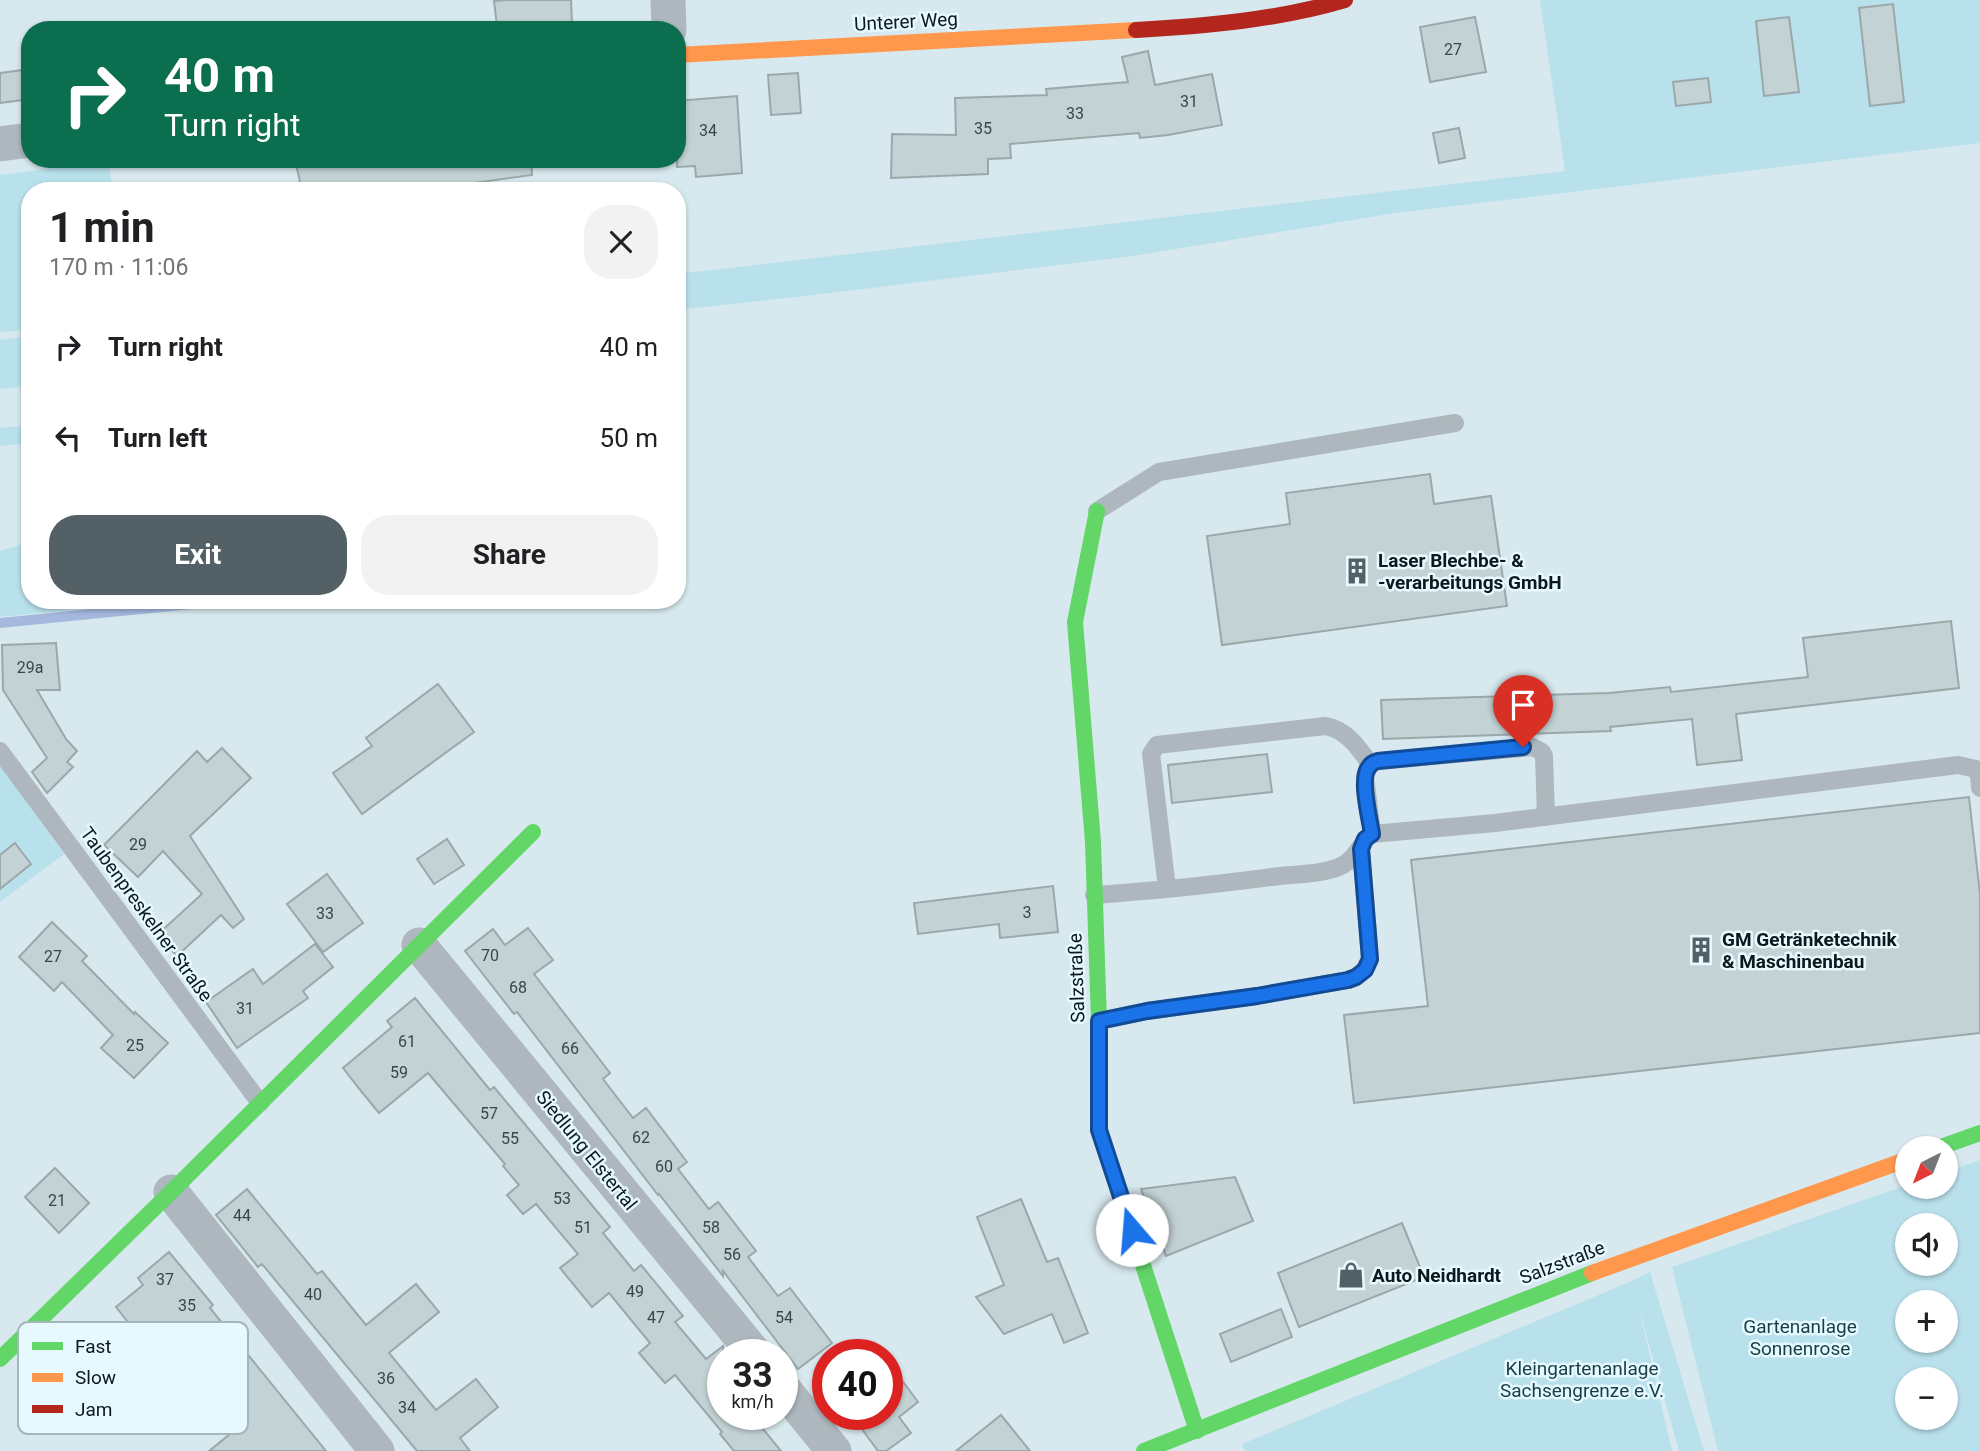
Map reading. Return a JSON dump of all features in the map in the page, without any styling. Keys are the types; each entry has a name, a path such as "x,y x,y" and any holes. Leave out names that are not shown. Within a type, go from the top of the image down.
{"street":[{"path":"668,0 669,21"},
{"name":"Unterer Weg","path":"686,55 1203,26 1314,9 1345,0"},
{"path":"0,144 21,141"},
{"name":"Salzstraße","path":"1097,511 1074,622 1093,842 1099,1021 1099,1130 1196,1431"},
{"path":"38,1322 533,832"},
{"name":"Siedlung Elstertal","path":"419,944 743,1339"},
{"path":"1958,1141 1980,1133"},
{"name":"Salzstraße","path":"1144,1451 1643,1254 1895,1164"},
{"path":"171,1192 377,1451"},
{"path":"0,1359 18,1341"},
{"path":"798,1407 834,1451"}],"lane":[{"path":"1097,511 1159,472 1455,423"},
{"path":"1167,888 1151,754 1157,745 1325,726 1339,729 1370,764"},
{"path":"1099,1021 1147,1011 1318,986 1356,977 1365,970 1370,959 1364,783 1370,764 1378,761 1533,747 1542,752 1545,760 1546,817"},
{"name":"Taubenpreskelner Straße","path":"0,751 260,1104"},
{"path":"1094,895 1269,878 1335,868 1350,860 1366,842 1958,765 1976,769 1980,788"}],"green space":[{"path":"1540,0 1980,0 1980,143 1396,213 1133,256 686,309 686,273 1565,171"},
{"path":"54,168 110,168 111,182 21,182 21,331 0,332 0,175"},
{"path":"21,337 21,387 0,389 0,340"},
{"path":"21,426 21,444 0,446 0,428"},
{"path":"21,544 21,609 77,609 0,617 0,551"},
{"path":"0,765 64,854 0,902"},
{"name":"Gartenanlage Sonnenrose","path":"1980,1160 1980,1451 1718,1451 1672,1267 1895,1189 1895,1199 1958,1199 1958,1168"},
{"name":"Kleingartenanlage Sachsengrenze e.V.","path":"1650,1272 1704,1451 1679,1451 1639,1309 1672,1451 1245,1451 1242,1444"}],"building":[{"path":"571,0 572,21 496,21 494,1"},
{"path":"1893,4 1904,102 1870,106 1859,8"},
{"path":"1475,17 1486,72 1430,82 1420,27"},
{"path":"1789,17 1799,92 1764,96 1756,21"},
{"path":"1148,51 1155,85 1212,74 1222,125 1140,138 1139,133 1010,144 1011,158 988,159 988,174 891,178 892,134 956,135 955,98 1047,95 1046,89 1128,82 1122,57"},
{"path":"21,70 21,100 0,103 0,73"},
{"path":"798,73 801,113 771,115 768,75"},
{"path":"1708,78 1711,102 1676,106 1673,82"},
{"path":"737,96 742,173 696,177 695,166 686,166 686,100"},
{"path":"1459,128 1465,158 1439,163 1433,133"},
{"path":"297,168 532,168 532,175 481,182 300,182"},
{"name":"Laser Blechbe- & -verarbeitungs GmbH","path":"1430,474 1434,504 1491,496 1507,606 1222,645 1207,536 1290,524 1286,493"},
{"path":"1951,621 1959,688 1736,714 1742,760 1697,765 1692,719 1610,727 1611,731 1383,739 1381,700 1609,693 1670,687 1671,692 1808,677 1803,638"},
{"path":"56,643 60,690 37,690 66,739 77,751 67,762 73,767 47,793 32,772 47,758 3,690 2,645"},
{"path":"438,684 474,732 362,814 333,773 372,746 366,738"},
{"path":"222,748 251,778 190,836 244,919 233,928 221,915 177,956 157,935 202,894 163,851 138,877 104,845 197,751 207,762"},
{"path":"1267,754 1272,792 1172,803 1168,765"},
{"name":"GM Getränketechnik & Maschinenbau","path":"1969,797 1980,894 1980,1033 1354,1103 1344,1015 1428,1006 1411,860"},
{"path":"447,839 464,865 434,884 417,859"},
{"path":"15,843 31,864 0,889 0,855"},
{"path":"327,874 363,923 323,952 287,904"},
{"path":"1053,886 1058,932 1000,938 999,924 918,934 914,903"},
{"path":"52,922 87,956 82,961 134,1014 135,1012 168,1043 134,1078 101,1048 113,1035 62,982 54,991 19,957"},
{"path":"528,928 553,960 534,974 610,1073 603,1079 633,1118 646,1108 687,1162 678,1169 709,1209 718,1202 756,1251 748,1257 778,1296 790,1288 829,1339 812,1339 812,1358 798,1369 798,1339 775,1339 723,1271 723,1276 658,1195 517,1012 514,1014 465,951 493,929 505,945"},
{"path":"315,944 333,967 303,991 308,998 237,1048 206,1002 253,969 263,984"},
{"path":"415,998 490,1090 494,1087 610,1227 603,1233 634,1271 641,1265 683,1316 675,1322 707,1358 707,1414 675,1375 665,1383 639,1353 650,1343 609,1293 592,1307 560,1268 578,1254 536,1204 523,1214 507,1195 519,1185 503,1166 505,1164 428,1073 379,1113 361,1091 343,1068 392,1027 387,1021"},
{"path":"55,1168 89,1203 59,1233 25,1197"},
{"path":"1235,1177 1253,1221 1166,1256 1141,1189"},
{"path":"247,1189 317,1274 322,1271 366,1325 416,1284 439,1312 389,1353 436,1410 476,1379 498,1407 460,1438 470,1451 417,1451 262,1264 258,1267 216,1215"},
{"path":"1021,1199 1047,1262 1058,1258 1088,1333 1064,1343 1052,1314 1004,1334 976,1297 1004,1285 977,1217"},
{"name":"Auto Neidhardt","path":"1402,1223 1424,1277 1299,1327 1278,1273"},
{"path":"169,1252 213,1305 210,1308 221,1322 128,1322 116,1307 143,1285 138,1278"},
{"path":"1281,1309 1292,1337 1231,1362 1220,1334"},
{"path":"248,1355 326,1451 209,1451 230,1434 248,1434"},
{"path":"903,1382 918,1402 903,1414"},
{"path":"1001,1415 1030,1451 956,1451"},
{"path":"903,1422 911,1433 886,1451 878,1451 863,1430 903,1430"},
{"path":"720,1430 764,1430 781,1451 734,1451 720,1434"}],"waterway":[{"path":"0,623 141,609"}],"traffic: fast":[{"path":"1097,511 1075,622 1093,842 1099,1021 1099,1130 1197,1431"},
{"path":"38,1322 533,832"},
{"path":"1958,1141 1980,1133"},
{"path":"1144,1451 1592,1273"},
{"path":"0,1359 18,1341"}],"traffic: slow":[{"path":"686,55 1136,30"},
{"path":"1592,1273 1895,1164"}],"traffic: jam":[{"path":"1136,30 1241,21 1294,13 1345,0"}],"place":[{"name":"Laser Blechbe- & -verarbeitungs GmbH","path":"1357,571"},
{"name":"GM Getränketechnik & Maschinenbau","path":"1701,950"},
{"name":"Auto Neidhardt","path":"1351,1275"}],"route":[{"path":"1132,1230 1099,1130 1099,1021 1147,1011 1318,986 1356,977 1365,970 1370,959 1361,849 1365,839 1372,834 1364,783 1370,764 1523,747"}]}
